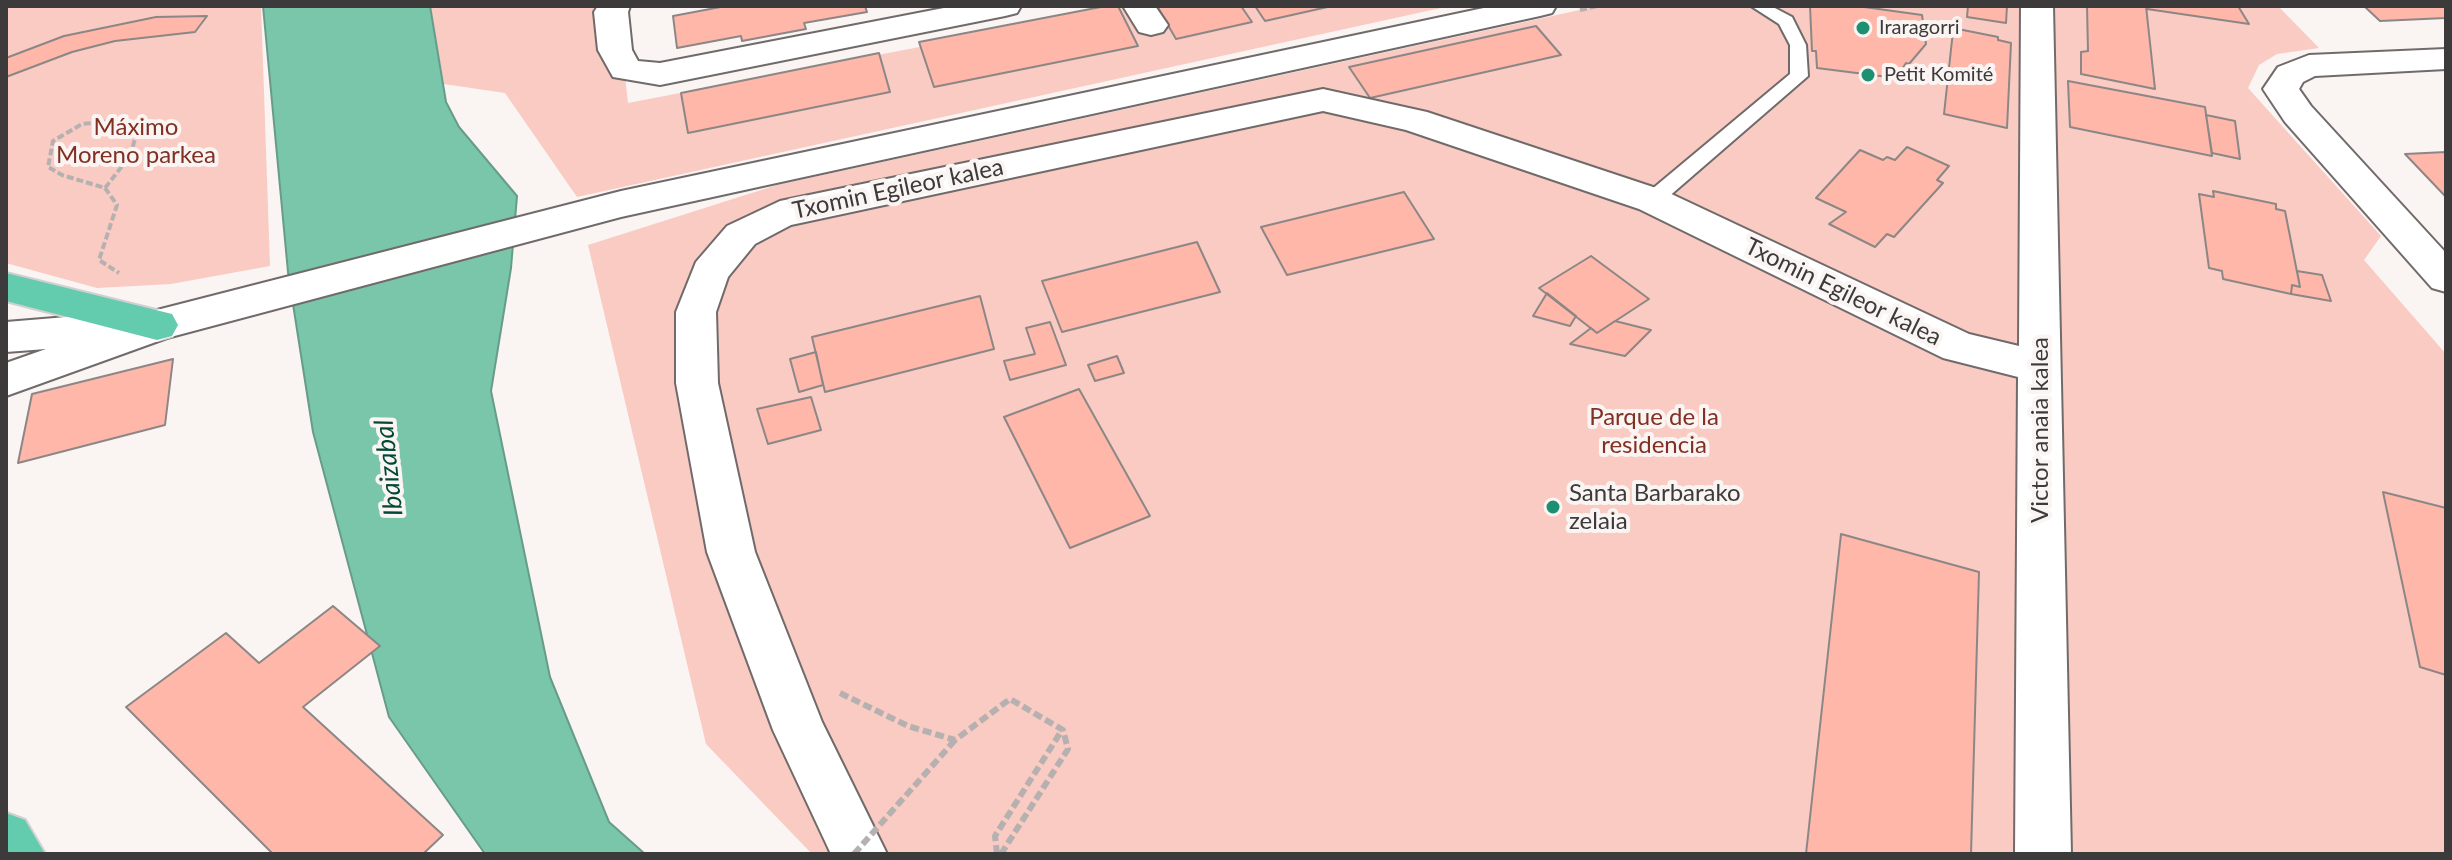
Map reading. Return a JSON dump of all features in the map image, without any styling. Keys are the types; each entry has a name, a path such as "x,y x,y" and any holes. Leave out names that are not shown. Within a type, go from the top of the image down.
{"highway":[{"path":"6,287 157,325"},
{"path":"6,839 17,854"}],"street":[{"path":"614,6 611,12 615,50 625,70 660,74 1005,6"},
{"name":"Victor anaia kalea","path":"2037,6 2043,854"},
{"name":"Txomin Egileor kalea","path":"157,325 621,204 1525,7"},
{"path":"2446,59 2309,66 2290,75 2281,89 2298,114 2446,278"},
{"name":"Txomin Egileor kalea","path":"857,854 799,730 731,552 697,383 696,312 710,272 741,235 780,214 1323,100 1414,120 1652,200 1958,347 2040,367"},
{"path":"6,337 157,325"},
{"path":"6,380 157,325"}],"lane":[{"path":"1652,200 1799,76 1798,45 1786,21 1759,6"}],"path":[{"path":"105,188 130,156 138,129 122,120 82,124 53,141 48,167 62,175 105,188 117,205 99,260 122,274"},
{"path":"830,687 908,726 955,740"},
{"path":"857,854 955,740 1010,699 1063,730 1068,749 999,854"},
{"path":"999,854 995,836 1063,730"}],"green space":[{"name":"Máximo Moreno parkea","path":"6,6 261,6 270,266 171,284 97,288 6,263"},
{"path":"430,6 617,6 628,103 1133,6 1450,6 577,197 505,93 444,84"},
{"name":"Parque de la residencia","path":"1598,6 2278,6 2319,48 2277,54 2259,65 2248,88 2381,236 2364,260 2446,354 2446,854 812,854 706,744 588,245 777,185"}],"water":[{"name":"Ibaizabal","path":"263,6 430,6 446,102 459,127 517,196 511,268 491,391 550,677 609,822 645,854 485,854 389,717 313,432 288,272"}],"building":[{"path":"726,6 865,6 867,12 804,23 806,29 742,41 741,36 677,48 673,16"},
{"path":"1118,6 1138,46 934,87 919,42"},
{"path":"1157,6 1241,6 1252,22 1176,39"},
{"path":"1255,6 1332,6 1265,21"},
{"path":"1810,6 1857,6 1922,15 1926,44 1909,64 1906,63 1896,78 1817,68 1816,51 1812,51"},
{"path":"1968,6 2007,6 2006,23 1967,17"},
{"path":"2087,6 2146,6 2155,89 2081,74 2081,52 2088,51"},
{"path":"2146,6 2238,6 2249,24 2147,9"},
{"path":"2364,6 2446,6 2446,18 2380,21"},
{"path":"207,16 195,32 115,41 72,52 6,77 6,58 64,36 156,17"},
{"path":"1536,26 1561,55 1370,98 1349,67"},
{"path":"1958,29 1998,37 1998,40 2011,43 2007,128 1944,114 1953,31 1958,32"},
{"path":"879,53 890,92 688,133 681,93"},
{"path":"2068,81 2205,107 2212,156 2070,127"},
{"path":"2206,115 2235,121 2240,159 2212,153"},
{"path":"1907,147 1949,166 1937,180 1943,183 1894,237 1887,234 1875,247 1829,224 1846,212 1816,198 1860,150 1883,160 1887,157 1895,160"},
{"path":"2446,152 2446,197 2405,154"},
{"path":"2213,191 2276,204 2276,209 2285,211 2300,287 2292,285 2291,294 2223,279 2222,271 2209,268 2199,194 2214,197"},
{"path":"1404,192 1434,239 1287,275 1261,227"},
{"path":"1197,242 1220,292 1062,332 1042,281"},
{"path":"1591,256 1649,299 1597,333 1539,288"},
{"path":"2297,271 2322,275 2331,301 2291,294 2292,285 2300,287"},
{"path":"1547,293 1576,316 1570,326 1533,316"},
{"path":"980,296 994,349 825,392 812,337"},
{"path":"1615,321 1651,330 1625,356 1570,344 1591,328 1597,333"},
{"path":"1050,322 1066,365 1010,380 1004,361 1035,354 1026,328"},
{"path":"816,352 823,385 799,392 790,359"},
{"path":"1117,356 1124,373 1095,381 1088,365"},
{"path":"173,359 165,425 18,463 32,394"},
{"path":"1079,389 1150,516 1070,548 1004,417"},
{"path":"811,397 821,430 768,444 757,409"},
{"path":"2383,492 2446,508 2446,675 2420,667"},
{"path":"1841,534 1979,572 1971,854 1806,854"},
{"path":"333,606 380,646 303,707 443,835 423,854 273,854 126,707 226,633 259,663"}],"place":[{"name":"Iraragorri","path":"1863,28"},
{"name":"Petit Komité","path":"1868,75"},
{"name":"Santa Barbarako zelaia","path":"1553,507"}]}
